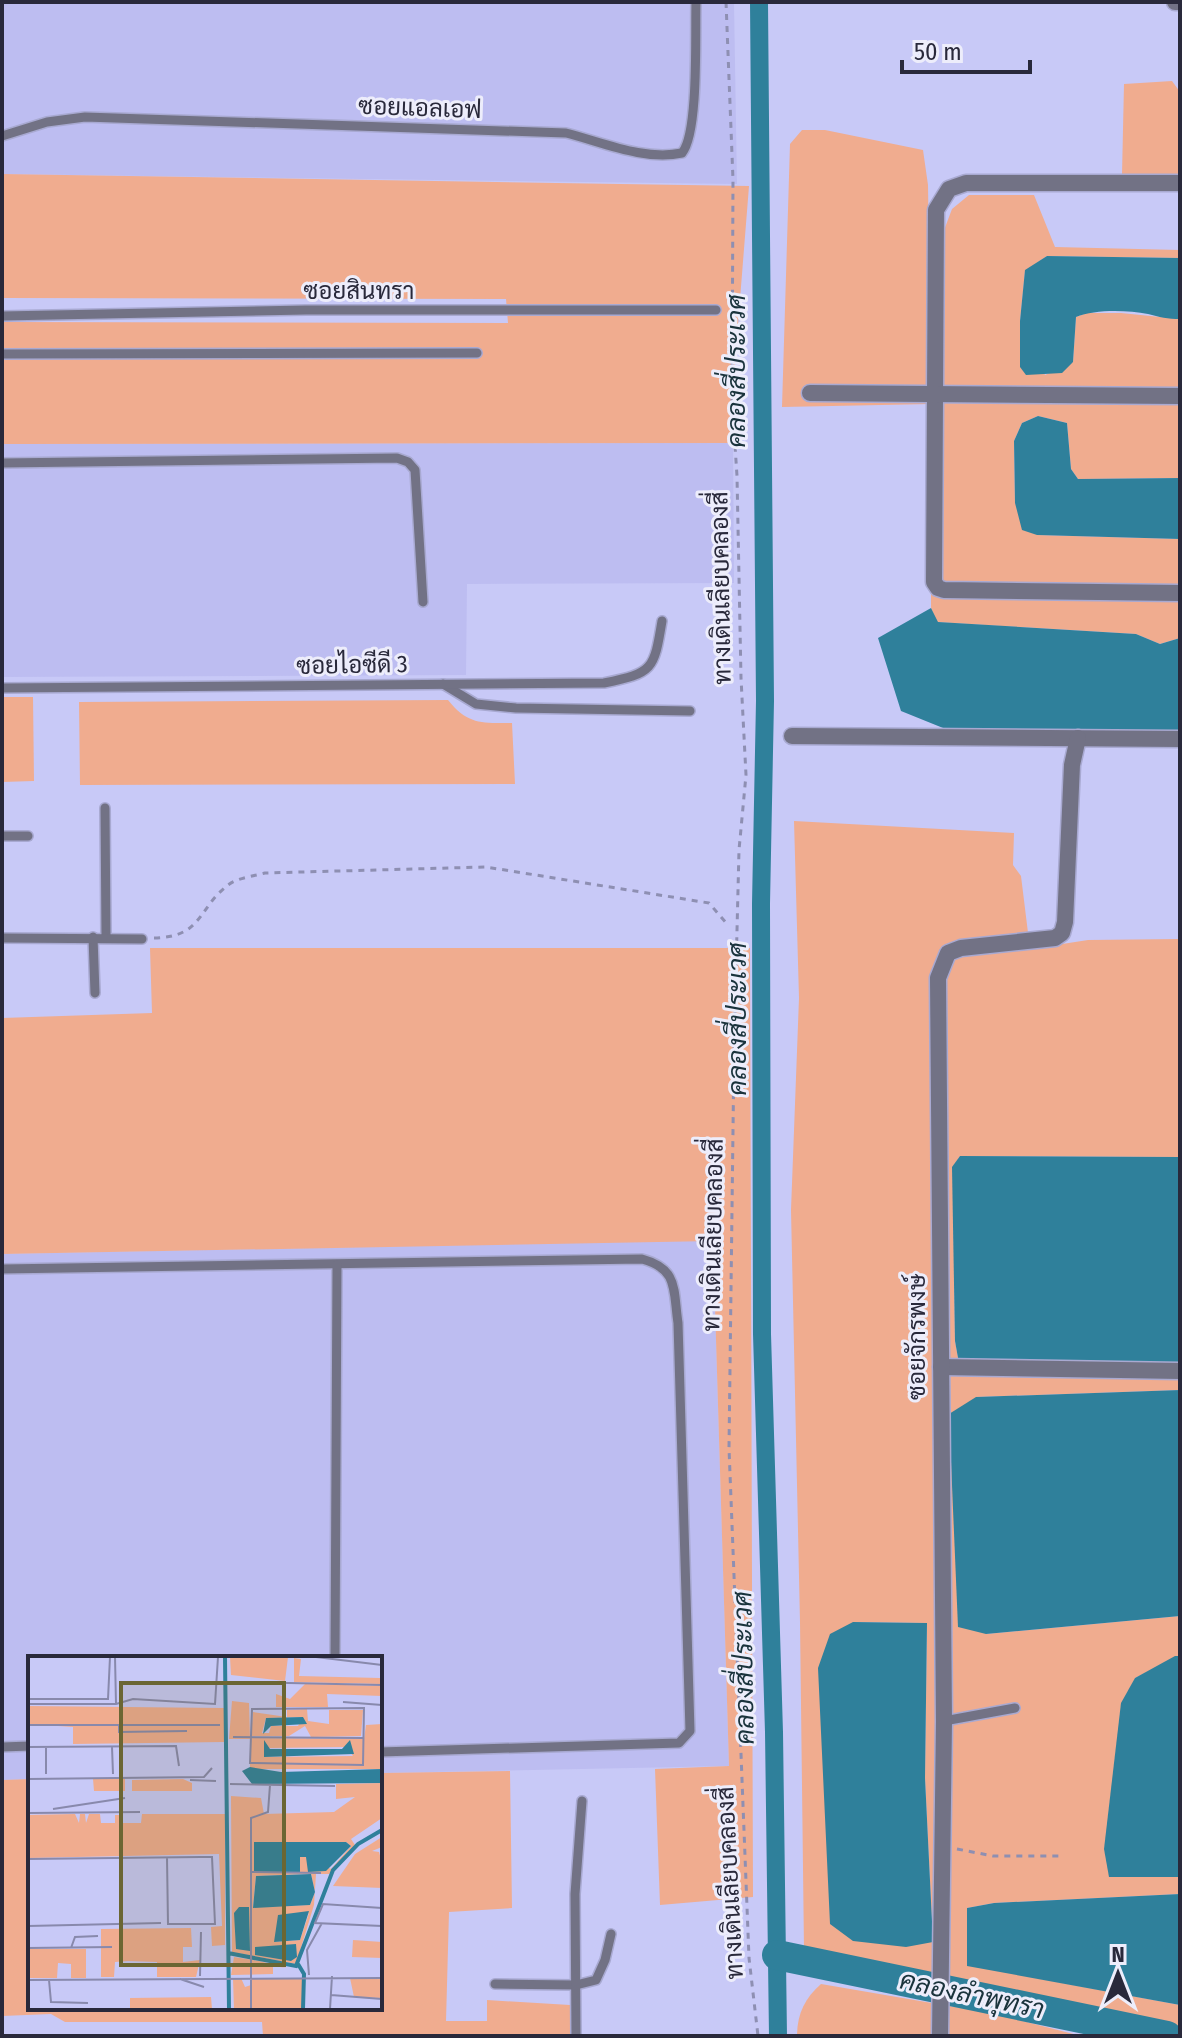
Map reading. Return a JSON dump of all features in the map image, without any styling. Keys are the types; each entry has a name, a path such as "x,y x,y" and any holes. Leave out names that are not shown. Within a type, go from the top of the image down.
{"street":[{"path":"1180,183 966,183 949,189 936,210 934,582 938,588 1180,593"},
{"path":"810,393 1180,396"},
{"path":"792,736 1180,739"},
{"name":"ซอยจักรพงษ์","path":"940,2036 944,1721 938,978 948,953 961,948 1055,938 1062,933 1072,765 1078,738"},
{"path":"941,1367 1180,1371"}],"lane":[{"name":"ซอยแอลเอฟ","path":"2,136 47,122 85,117 566,133 638,152 673,155 682,153 688,146 693,118 696,2"},
{"name":"ซอยสินทรา","path":"2,316 306,310 716,310"},
{"path":"2,354 477,353"},
{"path":"2,463 397,458 408,462 415,470 423,602"},
{"name":"ซอยไอซีดี 3","path":"2,688 604,683 637,677 646,670 656,658 662,621"},
{"path":"443,684 476,704 516,708 690,711"},
{"path":"105,808 106,937"},
{"path":"2,836 28,836"},
{"path":"93,937 95,993"},
{"path":"2,938 142,939"},
{"path":"2,1269 337,1265 575,1258 642,1259 660,1264 671,1278 678,1323 690,1731 679,1743 382,1752"},
{"path":"335,1656 337,1265"},
{"path":"944,1721 1015,1708"},
{"path":"2,1747 28,1746"},
{"path":"576,2036 575,1894 582,1801"},
{"path":"495,1984 576,1985 596,1980 611,1934"}],"path":[{"name":"ทางเดินเลียบคลองสี่","path":"726,2 733,180 732,400 746,775 739,850 729,1448 749,1958 758,2036"},
{"path":"142,939 173,938 191,929 230,883 265,873 486,867 709,903 728,925"},
{"path":"942,1845 993,1856 1060,1856"}],"shaded area":[{"path":"2,2 734,2 737,184 2,174"},
{"path":"1172,81 1180,92 1180,174 1122,175 1124,84"},
{"path":"802,130 825,130 923,150 928,185 931,403 1180,405 1180,478 1078,479 1071,469 1067,423 1038,416 1022,423 1014,441 1015,503 1037,535 1180,539 1180,638 1160,644 1136,634 937,622 931,608 931,404 782,407 790,144"},
{"path":"2,174 749,186 732,400 744,428 733,443 2,444 2,322 508,323 506,299 2,298"},
{"path":"969,195 1034,195 1055,247 1180,250 1180,258 1047,256 1025,271 1020,321 1045,375 1073,362 1076,317 1087,313 1121,313 1180,319 1180,387 1077,389 942,385 940,241 952,209"},
{"path":"1047,256 1180,258 1180,319 1121,311 1102,311 1076,317 1073,362 1062,373 1026,375 1020,367 1025,270"},
{"path":"1038,416 1067,423 1071,469 1078,479 1180,478 1180,539 1037,535 1022,530 1015,503 1014,441 1022,423"},
{"path":"733,443 734,583 467,584 466,675 2,677 2,444"},
{"path":"931,608 938,622 1136,634 1160,644 1180,638 1180,731 948,730 901,711 878,638"},
{"path":"2,697 33,697 34,781 2,782"},
{"path":"448,700 462,714 476,721 512,723 515,784 80,785 79,702"},
{"path":"794,821 1014,833 1013,865 1021,876 1030,949 1088,940 1180,939 1180,1157 960,1156 953,1167 955,1341 960,1369 1180,1369 1180,1390 976,1397 986,1634 1180,1616 1180,1656 1135,1678 1109,1877 1180,1877 1180,1894 994,1903 967,1908 967,1965 1180,2005 1180,2027 804,1950 791,1210 799,998","holes":["853,1622 927,1623 925,1778 933,1942"]},
{"path":"150,948 750,948 753,1897 660,1905 655,1769 729,1766 713,1241 2,1254 2,1018 152,1013"},
{"path":"960,1156 1180,1157 1180,1369 960,1369 955,1341 952,1167"},
{"path":"713,1240 729,1766 382,1773 382,1656 28,1656 28,1779 2,1780 2,1254"},
{"path":"1180,1390 1180,1616 986,1634 958,1627 949,1414 976,1397"},
{"path":"853,1622 927,1623 925,1778 933,1942 906,1947 853,1941 830,1924 818,1668 830,1634"},
{"path":"1180,1656 1180,1877 1109,1877 1104,1849 1121,1703 1135,1678"},
{"path":"510,1771 512,1908 449,1912 446,2021 487,2021 487,2000 570,2005 570,2036 263,2036 262,2022 65,2022 51,2014 2,2016 2,1780 28,1779 28,2010 382,2010 382,1773"},
{"path":"1180,1894 1180,2005 967,1966 967,1908 994,1903"},
{"path":"821,1984 996,2014 1081,2036 797,2036 803,2007"}],"waterway":[{"name":"คลองสี่ประเวศ","path":"759,2 765,701 761,904 762,1334 774,1732 778,2036"},
{"name":"คลองลำพุทรา","path":"777,1955 1167,2036"}]}
